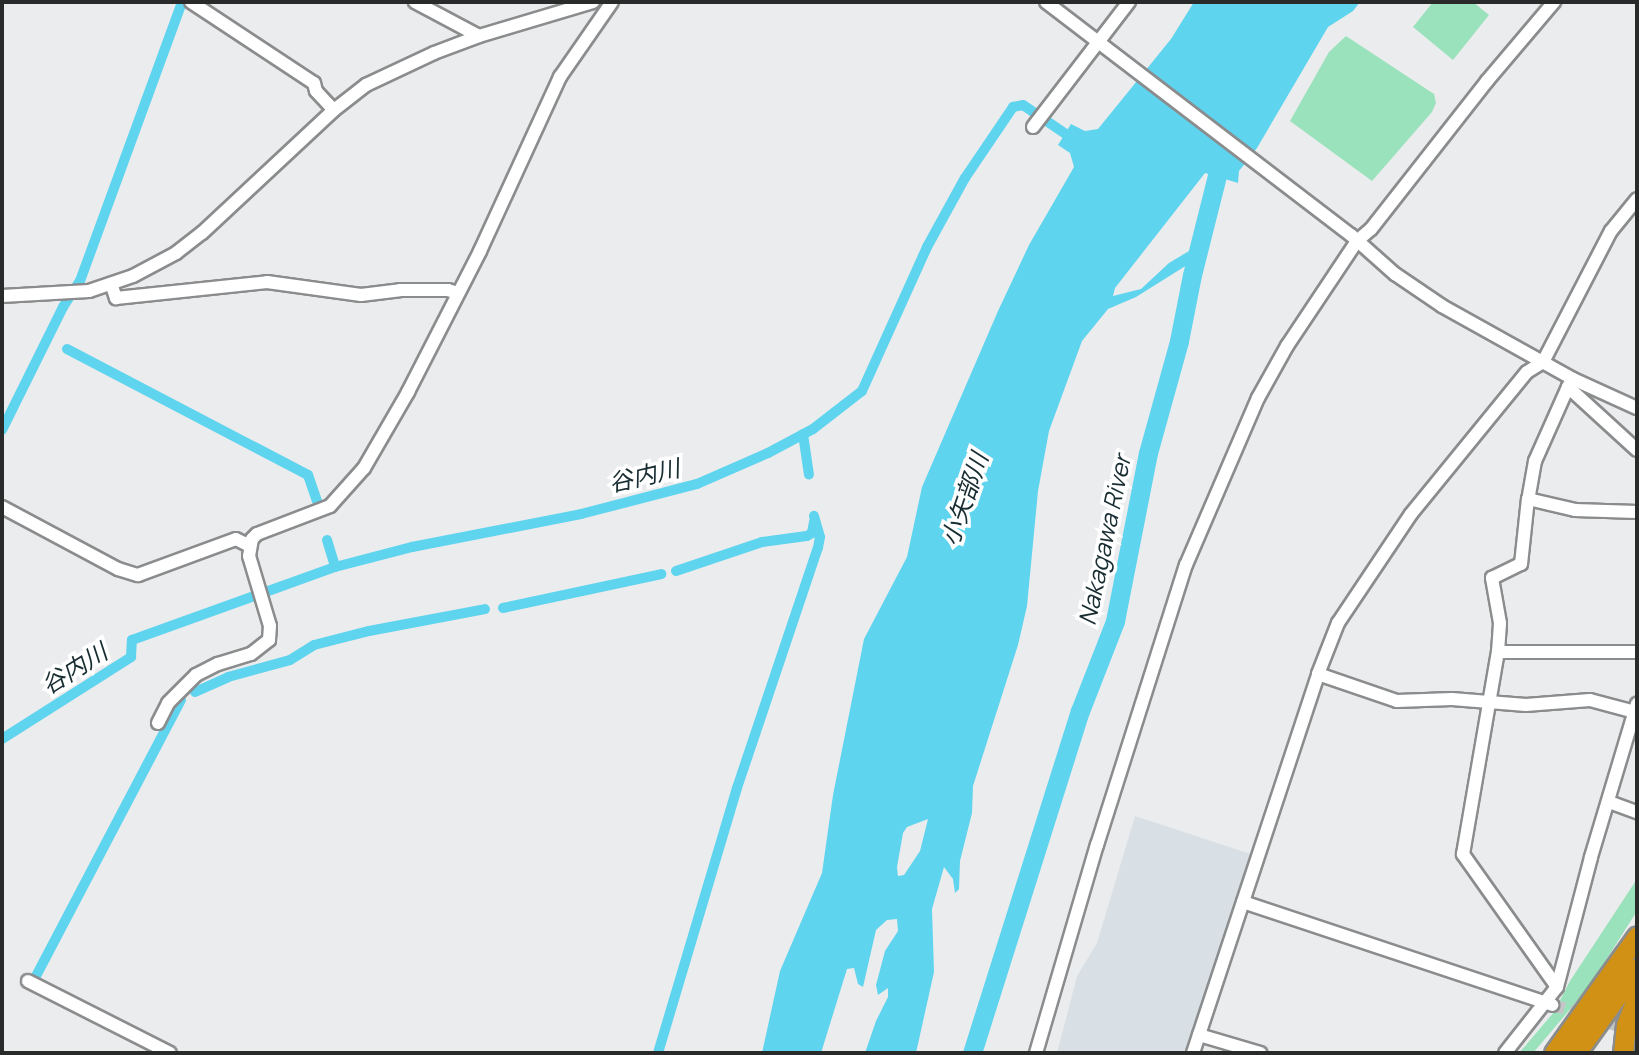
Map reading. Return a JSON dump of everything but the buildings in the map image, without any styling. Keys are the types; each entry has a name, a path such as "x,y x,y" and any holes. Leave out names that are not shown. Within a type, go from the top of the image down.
{"highway":[{"path":"1554,1053 1637,936"},
{"path":"1576,1053 1637,968"},
{"path":"1623,1053 1626,1025 1637,996"}],"street":[{"path":"191,2 314,83 316,91 334,110"},
{"path":"415,2 479,36"},
{"path":"2,296 54,295 112,286 176,253 202,233 334,110 366,85 479,36 593,2"},
{"path":"248,551 257,534 330,506 364,468 408,392 480,251 560,77 612,2"},
{"path":"1046,2 1354,238 1395,274 1442,306 1543,362 1571,383 1637,450"},
{"path":"1033,127 1101,45 1129,2"},
{"path":"1036,1053 1097,845 1186,565 1258,398 1354,238 1371,229 1471,100 1554,2"},
{"path":"1193,1053 1318,674 1338,623 1411,514 1527,372 1543,362 1611,231 1637,199"},
{"path":"112,286 116,298 267,282 360,295 400,290 448,289 457,293"},
{"path":"1571,383 1637,408"},
{"path":"1557,987 1463,854 1498,652 1500,623 1492,578 1521,564 1535,461 1571,383"},
{"path":"1528,499 1575,510 1637,512"},
{"path":"2,507 118,569 138,575 236,539 248,551 270,626 269,640 251,654 218,664 180,688 158,723"},
{"path":"1498,652 1637,652"},
{"path":"1318,674 1397,701 1452,699 1526,705 1590,700 1636,708 1557,987 1549,1005 1505,1053"},
{"path":"1609,802 1637,812"},
{"path":"1243,902 1549,1005"},
{"path":"28,982 170,1053"},
{"path":"1199,1035 1260,1053"}],"shaded area":[{"path":"1135,816 1254,855 1186,1053 1057,1053 1077,976 1097,943"}],"green space":[{"path":"1433,2 1473,2 1489,15 1453,60 1413,27"},
{"path":"1346,36 1434,94 1436,103 1432,112 1372,181 1290,121 1329,52"},
{"path":"1637,879 1637,911 1589,987 1533,1053 1519,1053 1554,1012 1570,981"}],"water":[{"name":"小矢部川","path":"1194,2 1360,2 1353,11 1328,27 1257,148 1239,171 1238,183 1205,173 1115,288 1113,296 1141,289 1169,263 1189,251 1187,265 1136,297 1108,309 1082,341 1049,431 1038,491 1027,606 1018,645 973,786 972,813 960,861 959,889 955,893 953,879 944,867 932,909 934,972 916,1053 865,1053 888,997 888,988 878,995 876,985 885,951 898,931 897,919 887,920 876,930 863,987 858,984 854,968 847,969 821,1053 762,1053 780,971 822,873 833,795 864,639 907,557 922,487 998,311 1029,245 1074,167 1070,153 1058,145 1071,124 1085,131 1098,129 1171,39","holes":["928,819 920,851 904,875 898,876 903,833 907,827"]}],"waterway":[{"path":"2,430 63,307 80,281 182,2"},
{"name":"谷内川","path":"2,739 131,657 132,640 335,567 412,547 581,514 697,484 768,453 813,429 862,391 927,247 965,178 1013,107 1023,105 1076,141"},
{"name":"Nakagawa River","path":"972,1053 1080,711 1115,621 1148,453 1179,341 1192,275 1223,152"},
{"path":"67,349 308,475 317,501"},
{"path":"803,434 809,475"},
{"path":"658,1053 737,788 818,548 820,537 814,516"},
{"path":"676,571 762,542 807,536 812,533 814,522"},
{"path":"327,540 335,567"},
{"path":"503,608 661,574"},
{"path":"195,692 228,677 290,660 314,645 369,631 485,609"},
{"path":"35,978 181,700"}],"tunnel":[{"path":"1553,1005 1637,1032"}]}
